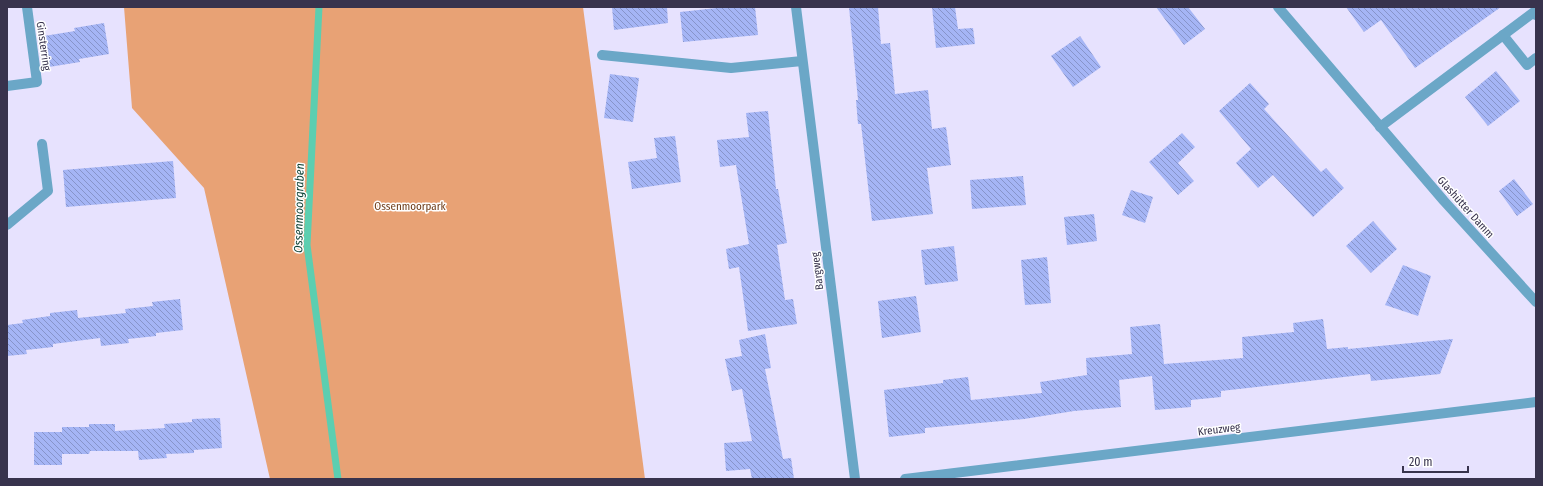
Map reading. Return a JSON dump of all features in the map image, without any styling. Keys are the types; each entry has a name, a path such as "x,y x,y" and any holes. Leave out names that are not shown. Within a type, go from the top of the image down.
{"street":[{"name":"Ginsterring","path":"7,86 37,82 27,7"},
{"name":"Bargweg","path":"796,7 855,479"},
{"name":"Glashütter Damm","path":"1278,7 1444,201 1536,302"},
{"path":"1380,127 1534,12 1536,15"},
{"path":"1503,35 1527,65 1536,58"},
{"path":"602,55 731,68 802,61"},
{"path":"7,226 48,192 42,144"},
{"name":"Kreuzweg","path":"905,479 1536,402"}],"green space":[{"name":"Ossenmoorpark","path":"124,7 583,7 645,479 270,479 204,188 132,108"}],"building":[{"path":"612,7 667,7 668,23 614,30"},
{"path":"726,7 755,7 758,35 683,42 680,12"},
{"path":"849,7 878,7 881,44 890,43 895,94 928,90 932,129 946,127 951,165 927,168 933,214 872,221 861,124 858,124 856,100 858,100"},
{"path":"932,7 955,7 958,29 973,28 975,44 936,48"},
{"path":"1156,7 1188,7 1205,29 1184,45"},
{"path":"1346,7 1501,7 1415,68 1381,20 1364,32"},
{"path":"104,23 109,54 79,59 80,62 49,67 44,36 75,31 74,28"},
{"path":"1080,36 1101,67 1073,87 1051,56"},
{"path":"1496,71 1520,101 1488,126 1465,97"},
{"path":"610,74 639,78 633,122 604,118"},
{"path":"1250,83 1269,104 1264,109 1321,172 1326,168 1344,188 1313,217 1273,175 1258,188 1236,163 1251,149 1219,111"},
{"path":"768,111 776,189 778,189 787,243 777,245 785,300 793,299 797,324 748,331 739,267 729,269 726,249 749,244 736,165 720,167 717,140 749,137 746,113"},
{"path":"1182,133 1195,147 1178,163 1194,181 1178,195 1149,162"},
{"path":"675,136 681,182 632,189 628,162 657,158 654,138"},
{"path":"173,161 176,198 66,207 63,170"},
{"path":"1023,176 1026,205 972,209 970,180"},
{"path":"1514,179 1533,204 1517,216 1499,191"},
{"path":"1131,190 1153,197 1145,223 1122,215"},
{"path":"1094,214 1097,241 1067,245 1064,217"},
{"path":"1373,221 1397,249 1371,273 1346,246"},
{"path":"954,246 958,281 925,285 921,250"},
{"path":"1047,257 1051,303 1025,305 1021,260"},
{"path":"1403,265 1431,276 1418,316 1385,305"},
{"path":"916,296 921,332 882,338 878,301"},
{"path":"180,299 183,330 156,333 156,336 128,339 129,343 101,346 100,338 53,344 53,347 26,350 27,354 7,356 7,325 23,323 22,320 50,316 50,313 77,310 78,318 126,313 125,309 153,306 152,302"},
{"path":"1323,319 1327,349 1348,347 1348,349 1453,339 1440,374 1371,381 1370,374 1221,391 1221,397 1191,400 1191,407 1155,410 1152,376 1119,380 1121,407 1074,411 1024,419 925,428 925,433 889,437 884,390 943,383 943,380 968,377 971,400 1042,393 1040,382 1087,375 1086,358 1132,354 1130,327 1160,324 1164,364 1243,358 1242,337 1294,332 1293,323"},
{"path":"765,334 771,368 765,369 783,459 791,458 794,479 752,479 750,469 726,471 724,443 752,441 742,389 732,391 725,359 742,356 739,340"},
{"path":"220,418 222,448 194,450 194,453 166,454 167,458 139,460 138,451 90,451 89,454 62,454 62,465 34,465 34,432 62,432 62,427 89,427 89,424 115,424 115,431 165,428 164,424 192,422 192,419"}],"waterway":[{"name":"Ossenmoorgraben","path":"319,7 307,245 338,479"}]}
